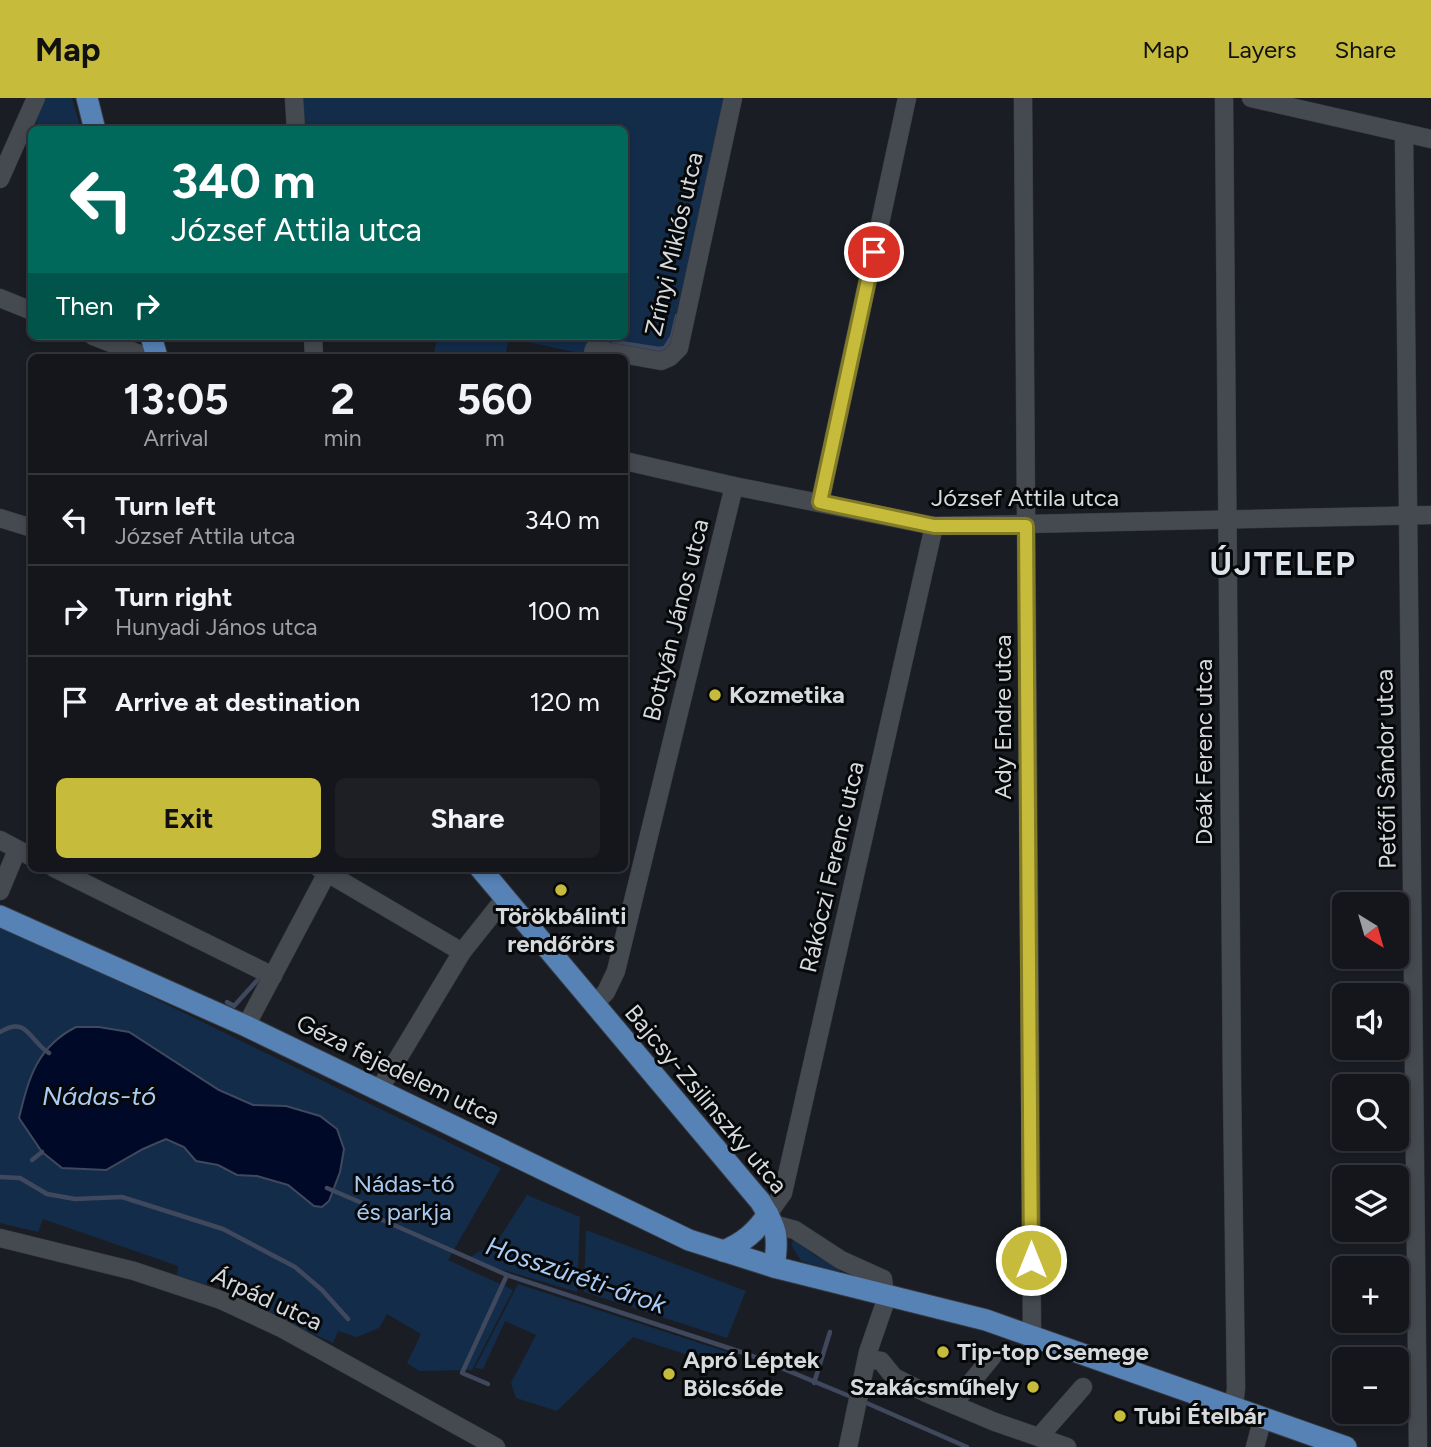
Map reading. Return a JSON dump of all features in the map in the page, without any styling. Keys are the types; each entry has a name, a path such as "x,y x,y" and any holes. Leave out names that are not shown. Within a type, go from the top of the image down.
{"main road":[{"path":"87,98 94,126"},
{"name":"Bajcsy-Zsilinszky utca","path":"483,872 748,1186 770,1219 778,1243 774,1267"},
{"name":"Géza fejedelem utca","path":"0,916 246,1026 689,1240 774,1267"},
{"path":"723,1251 746,1239 770,1219"},
{"path":"774,1267 986,1320 1346,1447"}],"street":[{"path":"0,179 36,98"},
{"path":"293,98 296,126"},
{"name":"Zrínyi Miklós utca","path":"628,355 661,361 679,348 733,98"},
{"path":"820,502 906,98"},
{"name":"Ady Endre utca","path":"1023,98 1032,1335"},
{"name":"Deák Ferenc utca","path":"1224,98 1236,1388 1234,1406"},
{"path":"1251,98 1431,139"},
{"name":"Petőfi Sándor utca","path":"1404,133 1418,1447"},
{"path":"0,298 28,309"},
{"path":"103,340 138,354"},
{"name":"Zrínyi Miklós utca","path":"593,354 594,349 622,354"},
{"name":"József Attila utca","path":"628,462 934,526 1431,515"},
{"name":"Bottyán János utca","path":"594,1005 606,992 616,971 734,486"},
{"path":"0,518 28,527"},
{"name":"Rákóczi Ferenc utca","path":"770,1219 783,1193 934,526"},
{"path":"0,840 24,853 0,891"},
{"path":"62,872 273,976"},
{"path":"246,1026 322,872"},
{"path":"326,872 462,951"},
{"path":"379,1090 462,951 505,898"},
{"path":"770,1219 795,1230 841,1260 883,1279 886,1296 867,1359 848,1447"},
{"name":"Árpád utca","path":"0,1238 134,1271 220,1300 281,1328 496,1447"},
{"path":"953,1404 992,1357"},
{"path":"867,1359 881,1361 894,1377 953,1404 1068,1447"},
{"path":"1039,1437 1083,1387"},
{"path":"1255,1447 1263,1417"}],"green space":[{"path":"45,98 72,98 80,126 46,126 35,123"},
{"path":"301,98 728,98 674,344 667,352 657,354 591,340 628,340 628,126 304,126"},
{"path":"437,340 508,342 506,354 434,354"},
{"path":"519,340 591,340 588,354"},
{"name":"Nádas-tó és parkja","path":"0,923 501,1168 448,1260 513,1290 472,1370 419,1371 407,1363 421,1334 387,1314 379,1328 357,1337 338,1331 333,1343 248,1304 250,1296 210,1277 206,1285 177,1275 178,1266 43,1219 38,1232 0,1223","holes":["129,1032 219,1090 253,1106 286,1106 340,1172 329,1201 313,1206 288,1185 257,1176 237,1175 218,1165 196,1161 184,1147 166,1139 143,1148 106,1170 62,1168 42,1152"]},
{"path":"527,1195 580,1217 577,1292 467,1259 498,1240"},
{"path":"586,1230 746,1291 727,1338 584,1292"},
{"path":"793,1238 814,1255 841,1269 839,1272 801,1261 792,1246"},
{"path":"518,1284 730,1353 724,1367 633,1337 557,1411 516,1398 511,1383 536,1335 505,1321 483,1369 475,1368"}],"water":[{"name":"Nádas-tó","path":"76,1027 99,1027 129,1032 219,1090 253,1105 286,1106 320,1116 337,1129 344,1149 340,1172 329,1201 322,1207 314,1206 288,1185 257,1176 237,1175 218,1165 196,1161 184,1147 166,1139 106,1170 62,1168 42,1152 19,1118 31,1076 43,1054"}],"waterway":[{"path":"614,342 665,348 672,337 677,316"},
{"path":"227,1002 234,1006 261,976"},
{"name":"Hosszúréti-árok","path":"0,1032 17,1026 23,1028 49,1053"},
{"path":"32,1160 42,1152"},
{"path":"0,1177 20,1178 47,1194 75,1199 122,1197 223,1229 295,1267 322,1290 348,1319"},
{"name":"Hosszúréti-árok","path":"327,1188 362,1203 378,1218 507,1275 750,1355 854,1398"},
{"path":"488,1384 462,1373 507,1275"},
{"path":"814,1383 830,1332"},
{"name":"Hosszúréti-árok","path":"862,1401 967,1447"}],"place":[{"name":"Kozmetika","path":"715,695"},
{"name":"Törökbálinti rendőrörs","path":"561,890"},
{"name":"Tip-top Csemege","path":"943,1352"},
{"name":"Apró Léptek Bölcsőde","path":"669,1374"},
{"name":"Szakácsműhely","path":"1033,1387"},
{"name":"Tubi Ételbár","path":"1120,1416"}],"district":[{"name":"ÚJTELEP","path":"1283,564"}],"route":[{"path":"874,252 820,502 934,526 1026,526 1031,1260"}]}
